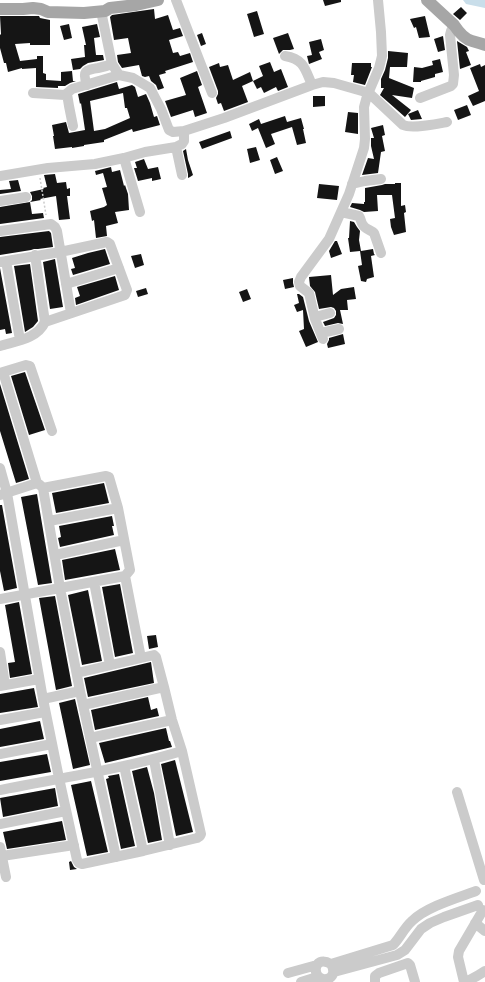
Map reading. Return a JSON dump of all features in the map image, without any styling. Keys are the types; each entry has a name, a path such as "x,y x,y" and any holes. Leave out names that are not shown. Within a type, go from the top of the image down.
{"main road":[{"path":"0,9 33,8 48,12 84,13 105,11 110,8 136,5 158,0"},
{"path":"427,0 467,38 472,41 485,44"}],"street":[{"path":"176,0 212,93"},
{"path":"339,329 322,336 315,317 309,293 300,286 299,282 301,277 329,239 352,184 364,148 364,107 382,56 378,0"},
{"path":"101,11 112,64 119,75"},
{"path":"420,98 453,84 454,75 450,31 454,24"},
{"path":"285,56 292,57 301,62 312,85"},
{"path":"87,85 84,74 87,70 112,64"},
{"path":"33,93 63,96 72,89 119,75 133,78 150,88 161,109 169,130 182,138"},
{"path":"0,176 54,167 95,164 145,152 182,138 224,118 323,82 334,83 368,95 402,125 425,125 447,122"},
{"path":"67,94 73,126"},
{"path":"182,138 182,175"},
{"path":"124,158 140,212"},
{"path":"352,184 365,180 381,179"},
{"path":"0,201 26,197"},
{"path":"341,212 359,216 362,225 374,232 381,253"},
{"path":"0,231 51,224 56,228 71,313"},
{"path":"20,340 3,261 60,252 108,242 111,244 127,290 125,295 45,322"},
{"path":"0,346 30,337 43,327 45,322 35,255"},
{"path":"66,284 119,268"},
{"path":"315,317 330,313"},
{"path":"52,431 30,366 26,365 2,372 40,486 49,521 80,691 116,857"},
{"path":"0,468 45,712 77,860 82,864 197,838 201,834 182,751 172,720 156,657 154,655 77,673"},
{"path":"0,599 125,576 130,570 118,508 110,478 108,476 40,486 4,494"},
{"path":"49,521 118,508"},
{"path":"55,555 124,540"},
{"path":"125,576 141,658"},
{"path":"94,582 110,665"},
{"path":"0,652 2,685 39,679"},
{"path":"83,705 164,687"},
{"path":"43,699 80,691"},
{"path":"0,720 45,712"},
{"path":"90,738 172,720"},
{"path":"0,754 52,744"},
{"path":"0,790 154,760 182,751"},
{"path":"154,760 170,844"},
{"path":"124,766 143,851"},
{"path":"457,792 484,879 479,884 476,891 476,898 482,909"},
{"path":"0,824 66,811"},
{"path":"6,877 1,852 74,845"},
{"path":"301,982 329,979 333,973 393,945 412,920 424,912 476,891"},
{"path":"482,909 459,951 458,957 465,982 485,971"},
{"path":"333,973 397,955 405,950 421,930 430,922 444,917 482,909"},
{"path":"475,923 485,931"},
{"path":"288,973 317,965 324,961 333,973"},
{"path":"376,982 375,976 379,973 408,963 415,982"},
{"path":"317,965 315,973 320,979"}],"path":[{"path":"38,170 48,225"}],"water":[{"path":"463,0 485,0 485,8 466,4"}],"building":[{"path":"323,0 341,0 341,2 325,6"},
{"path":"461,7 467,13 460,20 453,14"},
{"path":"154,9 155,19 168,15 173,30 180,28 183,36 169,40 173,53 178,52 180,56 190,53 193,62 165,71 166,73 159,75 164,88 158,90 149,76 142,76 139,65 122,68 118,62 117,55 131,53 128,38 114,40 110,17 112,15"},
{"path":"257,11 264,34 254,37 247,14"},
{"path":"0,16 39,16 40,18 50,20 50,45 30,45 30,43 15,44 20,61 37,59 37,56 43,56 43,73 46,74 46,80 61,81 61,72 72,71 73,81 76,81 65,86 58,86 58,88 36,87 36,68 22,68 8,72 0,48"},
{"path":"425,16 430,37 419,38 416,27 414,28 410,19"},
{"path":"69,24 72,38 64,40 60,26"},
{"path":"97,24 100,37 94,38 96,55 103,55 104,60 88,63 80,69 73,70 71,59 85,57 84,45 86,45 82,27"},
{"path":"202,33 206,44 201,46 197,35"},
{"path":"288,33 294,49 283,50 279,54 273,38"},
{"path":"443,36 445,50 438,52 434,39"},
{"path":"321,39 324,50 319,52 322,59 309,64 307,56 312,55 309,42"},
{"path":"457,41 467,47 469,51 466,52 471,65 460,69"},
{"path":"388,51 408,53 407,67 390,67 389,78 414,88 412,98 392,95 411,110 405,117 380,95 384,88 381,88 381,79 388,58"},
{"path":"440,59 443,72 435,74 435,77 421,82 413,82 414,67 422,68 433,65 432,61"},
{"path":"270,62 274,72 281,69 288,87 278,91 276,87 264,93 261,87 257,89 253,81 263,76 259,66"},
{"path":"219,63 220,67 228,65 233,80 250,72 253,81 242,86 248,102 224,111 221,103 218,104 216,98 218,91 209,67"},
{"path":"352,63 371,63 372,67 365,85 353,82 354,75 351,75"},
{"path":"480,64 481,67 485,65 485,101 473,106 468,96 479,91 470,68"},
{"path":"197,71 202,85 198,87 207,113 195,117 193,110 171,117 165,101 186,95 180,78"},
{"path":"117,82 119,89 132,85 135,87 138,97 146,94 154,117 157,116 160,125 133,132 132,129 104,140 104,142 72,148 55,149 52,125 66,122 69,133 85,130 81,103 80,104 78,94","holes":["123,93 125,108 127,108 130,118 105,129 94,131 90,101"]},
{"path":"313,96 325,96 325,106 313,107"},
{"path":"467,105 471,115 458,120 454,110"},
{"path":"418,110 422,119 411,120 408,114"},
{"path":"348,112 358,113 358,134 345,132"},
{"path":"285,116 287,122 301,118 306,143 297,145 292,127 271,134 275,144 266,148 258,128 252,131 249,124 259,119 261,124"},
{"path":"383,125 385,135 382,136 385,151 381,152 378,173 362,175 368,158 374,159 371,138 374,138 371,128"},
{"path":"230,131 232,138 202,149 199,142"},
{"path":"256,147 260,160 250,163 247,149"},
{"path":"186,149 193,175 188,178 183,151"},
{"path":"277,157 283,171 275,174 270,160"},
{"path":"144,159 148,169 158,167 161,179 152,181 152,178 138,181 134,168 137,168 135,162"},
{"path":"111,167 112,172 120,170 124,186 125,185 128,194 129,210 115,212 118,223 106,226 107,236 96,238 94,220 92,221 90,211 107,205 102,188 107,187 103,173 96,175 95,171"},
{"path":"55,174 57,183 66,182 67,189 70,188 70,196 67,196 70,219 59,220 56,196 30,202 32,200 32,196 30,192 47,187 44,175"},
{"path":"18,180 21,191 0,194 0,190 11,189 9,181"},
{"path":"401,183 401,206 405,205 406,212 404,213 406,232 394,235 390,219 395,218 392,195 377,195 378,211 364,212 350,207 352,203 364,204 365,188"},
{"path":"319,184 339,186 337,200 317,198"},
{"path":"30,202 32,214 43,213 44,218 0,224 0,207"},
{"path":"350,221 354,222 360,231 359,240 361,251 373,249 375,255 371,256 374,277 367,279 366,282 361,281 358,266 362,265 360,251 350,252 348,238"},
{"path":"49,231 51,233 53,247 0,255 0,237"},
{"path":"335,241 337,241 342,254 331,258 329,251"},
{"path":"105,249 110,264 73,275 71,269 75,268 72,258"},
{"path":"141,254 144,265 135,268 131,256"},
{"path":"55,259 63,307 50,309 43,262"},
{"path":"30,264 38,321 33,327 25,332 14,266"},
{"path":"0,268 12,333 6,334 5,329 0,330"},
{"path":"331,275 333,295 341,289 354,287 356,299 347,300 348,310 340,310 343,324 338,323 325,326 323,322 334,318 336,311 331,307 319,309 315,292 310,286 309,277"},
{"path":"115,276 119,290 76,305 75,298 80,296 77,287"},
{"path":"293,278 294,287 285,289 283,280"},
{"path":"146,288 148,294 138,297 136,291"},
{"path":"247,289 251,299 243,302 239,292"},
{"path":"297,294 303,297 309,321 318,342 306,347 299,331 304,329 303,310 297,312 294,305 299,303"},
{"path":"343,334 345,344 328,348 327,344 329,338"},
{"path":"25,372 45,430 29,435 11,376"},
{"path":"0,384 29,479 16,483 0,431"},
{"path":"104,483 109,503 56,513 52,493"},
{"path":"37,494 52,583 38,585 21,497"},
{"path":"0,505 2,505 17,588 4,591 0,571"},
{"path":"112,516 114,535 60,547 58,538 61,537 59,526"},
{"path":"115,549 120,570 65,580 62,560"},
{"path":"120,584 133,653 115,657 102,587"},
{"path":"88,590 102,661 82,665 68,595"},
{"path":"55,596 72,686 56,690 39,598"},
{"path":"19,602 32,674 10,678 8,663 15,662 5,605"},
{"path":"156,635 158,647 149,649 147,636"},
{"path":"151,662 154,683 88,697 84,678"},
{"path":"34,688 38,707 0,713 0,694"},
{"path":"148,697 151,710 157,708 159,716 95,730 91,710"},
{"path":"75,699 90,765 73,769 59,703"},
{"path":"40,721 44,739 0,747 0,729"},
{"path":"166,728 172,747 105,763 99,743"},
{"path":"47,754 51,772 0,781 0,762"},
{"path":"175,760 193,832 176,836 161,764"},
{"path":"147,767 154,793 162,840 148,843 132,771"},
{"path":"119,774 135,846 121,849 106,779 109,778 108,776"},
{"path":"91,781 108,852 87,856 71,785"},
{"path":"55,788 58,806 3,817 0,798"},
{"path":"62,821 66,840 7,849 3,832"},
{"path":"71,861 77,869 70,870 69,862"}]}
